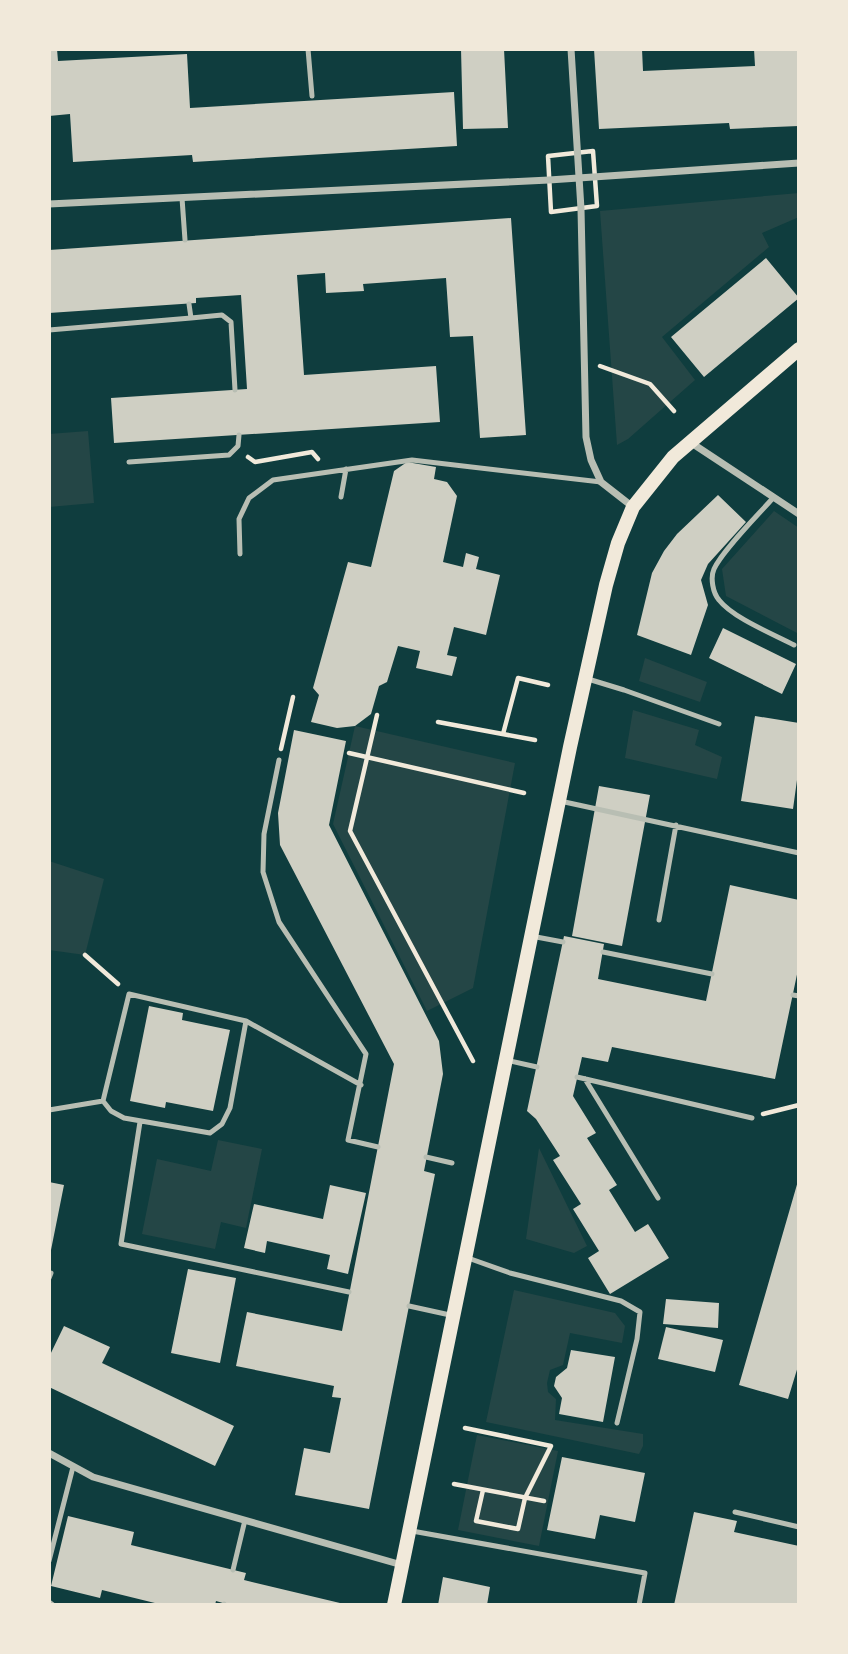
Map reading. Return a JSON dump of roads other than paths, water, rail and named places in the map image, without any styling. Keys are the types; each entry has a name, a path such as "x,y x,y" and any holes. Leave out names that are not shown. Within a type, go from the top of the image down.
{"main road":[{"path":"394,1605 585,678 618,542 633,507 673,457 799,349"}],"street":[{"path":"571,49 580,178 586,438 591,460 601,482 633,507"},
{"path":"49,204 580,178 799,163"},
{"path":"690,443 799,514"},
{"path":"49,1453 93,1477 402,1565"}],"lane":[{"path":"308,49 312,96"},
{"path":"182,198 185,240"},
{"path":"189,303 191,318"},
{"path":"49,330 222,315 231,323 235,390"},
{"path":"129,462 229,455 238,446 239,435"},
{"path":"240,554 239,519 248,498 273,480 412,460 601,482"},
{"path":"341,498 346,469"},
{"path":"773,498 720,559 713,571 712,583 718,600 734,613 794,645"},
{"path":"585,678 719,724"},
{"path":"279,760 264,834 263,872 279,922 366,1054 348,1140 378,1147"},
{"path":"560,801 799,853"},
{"path":"659,920 676,825"},
{"path":"531,936 563,942"},
{"path":"603,952 712,974"},
{"path":"103,1101 129,994 246,1021 361,1085"},
{"path":"103,1101 111,1111 124,1118 210,1133 222,1124 230,1108 246,1021"},
{"path":"506,1060 537,1068"},
{"path":"577,1077 752,1118"},
{"path":"585,1079 657,1198"},
{"path":"49,1110 103,1101"},
{"path":"140,1122 121,1244 349,1292"},
{"path":"426,1157 452,1163"},
{"path":"465,1257 510,1273 621,1301 640,1312 617,1423"},
{"path":"409,1306 453,1316"},
{"path":"49,1561 74,1466"},
{"path":"736,1512 799,1527"},
{"path":"233,1570 244,1520"},
{"path":"409,1531 645,1573 639,1605"}]}
